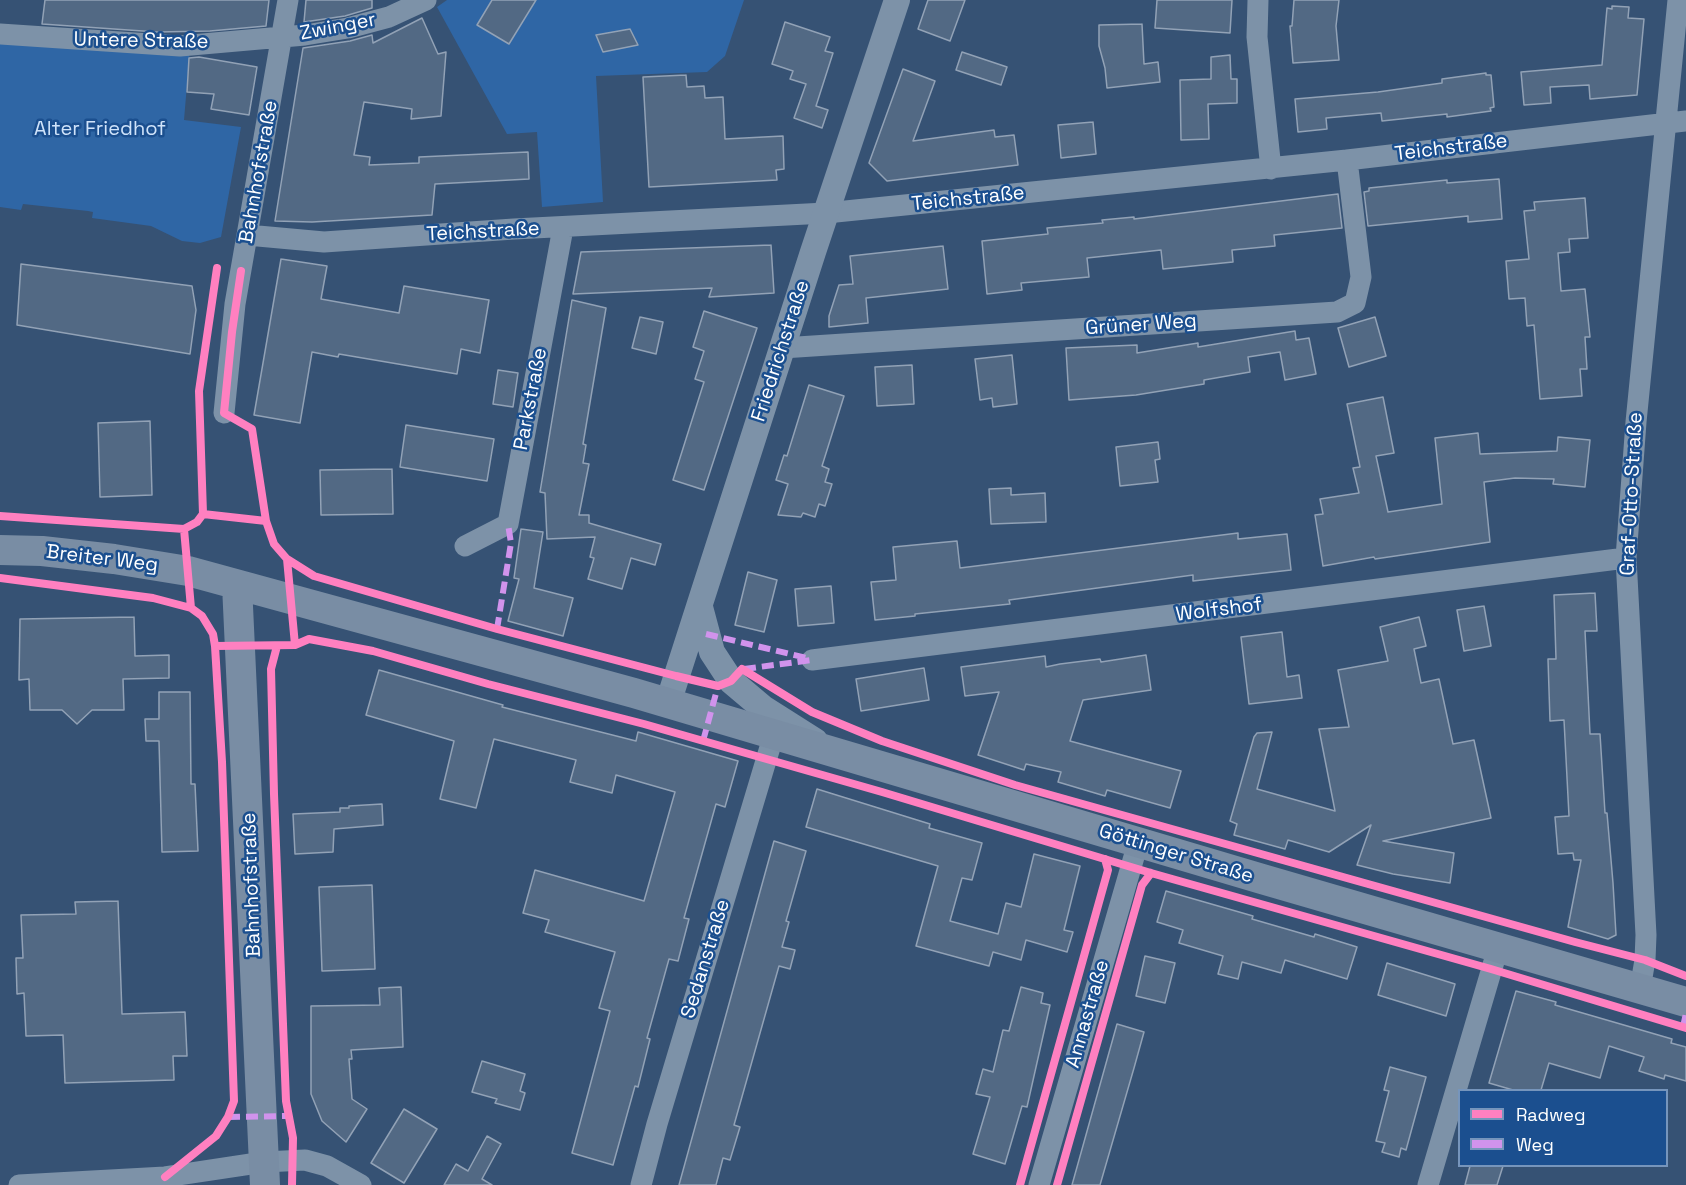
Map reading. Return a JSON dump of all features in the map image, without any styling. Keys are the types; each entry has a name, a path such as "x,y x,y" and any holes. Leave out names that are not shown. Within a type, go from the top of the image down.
{"main road":[{"path":"0,541 42,551"},
{"name":"Breiter Weg","path":"0,550 42,551 114,559 188,571 668,703"},
{"name":"Bahnhofstraße","path":"237,585 264,1174"},
{"name":"Göttinger Straße","path":"668,703 1138,843 1686,1002"}],"street":[{"name":"Bahnhofstraße","path":"224,413 236,304 288,0"},
{"name":"Zwinger","path":"283,37 348,28 379,20 426,0"},
{"name":"Friedrichstraße","path":"668,703 897,0"},
{"path":"1258,0 1257,37 1271,169"},
{"name":"Graf-Otto-Straße","path":"1640,989 1646,960 1646,935 1626,558 1637,411 1678,0"},
{"name":"Untere Straße","path":"0,34 180,46 283,37"},
{"name":"Teichstraße","path":"247,235 324,242 826,213 1271,169 1686,121"},
{"name":"Grüner Weg","path":"782,348 1337,312 1354,303 1361,277 1347,160"},
{"name":"Parkstraße","path":"465,546 508,524 563,228"},
{"name":"Wolfshof","path":"812,660 1626,558"},
{"path":"699,606 712,652 731,681 764,708 833,752"},
{"name":"Sedanstraße","path":"642,1185 657,1124 774,734"},
{"name":"Annastraße","path":"1039,1185 1138,843"},
{"path":"1428,1185 1498,948"},
{"path":"19,1185 264,1174 305,1160 327,1166 361,1185"}],"green space":[{"path":"447,0 744,0 725,56 707,72 596,76 603,202 542,207 537,132 507,134 437,7"},
{"name":"Alter Friedhof","path":"0,44 190,49 184,120 241,127 221,237 200,243 182,241 151,226 92,218 93,212 88,211 23,204 21,210 0,207"}],"building":[{"path":"45,0 269,0 266,26 210,31 157,32 42,24"},
{"path":"306,0 372,0 372,8 345,16 304,22"},
{"path":"492,0 536,0 509,44 477,25"},
{"path":"928,0 965,0 950,41 918,29"},
{"path":"1157,0 1232,0 1230,33 1155,28"},
{"path":"1294,0 1339,0 1336,26 1339,60 1293,63 1290,26 1292,26"},
{"path":"1612,6 1629,7 1628,18 1644,19 1637,95 1590,99 1589,85 1550,87 1551,103 1524,105 1521,72 1602,65 1607,8 1612,9"},
{"path":"422,18 438,54 446,52 441,116 411,119 412,109 364,102 354,155 370,157 369,165 419,163 419,157 528,152 529,179 435,184 432,215 312,222 275,221 303,48 350,41 372,35 373,43"},
{"path":"785,22 830,37 825,51 833,53 816,106 828,110 822,128 794,118 806,84 790,79 793,71 772,64"},
{"path":"1142,24 1144,64 1158,62 1160,82 1107,88 1099,46 1099,25"},
{"path":"630,29 638,45 603,52 596,35"},
{"path":"962,52 1007,67 1001,85 956,70"},
{"path":"1230,55 1231,79 1237,79 1237,103 1208,104 1209,139 1181,140 1180,80 1211,79 1211,57"},
{"path":"199,57 257,67 249,115 211,109 214,94 187,92 189,58"},
{"path":"903,69 935,81 913,141 994,130 995,137 1014,135 1018,165 887,181 869,163"},
{"path":"1486,73 1486,75 1491,75 1494,107 1490,108 1491,111 1447,117 1447,114 1382,121 1381,113 1326,118 1327,129 1298,132 1295,99 1378,92 1442,83 1442,79"},
{"path":"686,75 687,87 704,86 705,98 723,97 725,139 783,136 784,169 776,170 777,180 649,187 643,77"},
{"path":"1093,122 1096,154 1061,158 1058,125"},
{"path":"1499,179 1502,219 1468,222 1468,216 1368,226 1364,192 1369,191 1369,188 1447,180 1447,183"},
{"path":"1338,194 1342,228 1274,235 1275,246 1232,250 1233,262 1163,269 1161,250 1087,258 1089,277 1021,283 1022,290 987,294 982,241 1048,234 1047,228 1103,223 1102,220 1134,217 1134,219"},
{"path":"1585,198 1588,238 1569,239 1570,252 1558,253 1561,291 1585,289 1590,337 1585,337 1587,369 1580,369 1582,396 1540,399 1534,325 1527,326 1525,298 1509,299 1506,261 1529,259 1524,211 1535,210 1534,202"},
{"path":"771,245 774,293 709,297 712,288 573,294 581,252"},
{"path":"943,246 948,289 866,298 868,323 829,327 829,316 839,285 853,284 850,256"},
{"path":"281,259 327,266 321,299 399,313 404,286 489,300 480,353 461,349 457,374 339,354 338,357 312,352 300,423 254,415"},
{"path":"21,264 192,286 196,310 190,354 17,325"},
{"path":"572,300 606,308 583,444 586,445 583,463 589,464 579,515 589,515 589,523 661,544 655,565 631,558 622,589 588,579 594,558 590,557 595,537 547,539 545,493 540,492"},
{"path":"704,311 757,328 704,490 673,480 704,382 695,379 704,351 693,347"},
{"path":"640,317 663,322 656,354 632,348"},
{"path":"1375,317 1386,356 1349,367 1338,328"},
{"path":"1295,331 1296,340 1309,338 1316,374 1285,380 1280,352 1248,357 1250,372 1204,380 1204,384 1136,395 1069,400 1066,348 1137,345 1137,353 1198,343 1198,347"},
{"path":"1012,355 1017,404 993,407 992,398 980,400 975,359"},
{"path":"912,365 914,404 877,406 875,367"},
{"path":"498,370 518,373 513,407 493,404"},
{"path":"809,385 844,396 822,466 829,469 825,482 832,484 825,506 819,504 815,517 803,513 801,517 778,515 788,484 776,480 784,455 787,456"},
{"path":"1383,397 1394,453 1376,456 1388,512 1442,504 1435,438 1478,433 1480,454 1557,451 1558,437 1590,440 1585,487 1553,484 1554,479 1515,478 1484,482 1490,542 1323,566 1315,515 1323,514 1320,499 1359,493 1353,468 1360,467 1347,404"},
{"path":"150,421 152,495 100,497 98,423"},
{"path":"406,425 494,439 487,481 400,467"},
{"path":"1158,442 1160,459 1155,460 1158,482 1120,486 1116,447"},
{"path":"392,469 393,514 321,515 320,470"},
{"path":"1011,488 1011,495 1045,493 1046,522 991,524 989,489"},
{"path":"521,529 543,532 534,588 573,598 563,636 508,621 519,579 514,578"},
{"path":"1238,533 1238,539 1287,534 1291,570 1193,581 1193,575 1009,600 1010,604 875,620 871,582 896,580 893,547 957,541 960,568"},
{"path":"748,572 777,580 764,632 735,625"},
{"path":"831,586 834,623 798,626 795,589"},
{"path":"1595,593 1597,631 1585,631 1590,734 1600,734 1605,813 1607,813 1613,883 1616,935 1608,939 1568,927 1581,860 1574,860 1573,853 1558,854 1555,817 1569,816 1564,720 1550,721 1548,659 1556,659 1554,595"},
{"path":"1484,606 1491,646 1464,651 1457,610"},
{"path":"134,617 135,656 169,655 169,678 123,679 124,710 92,710 77,724 62,710 30,710 29,679 19,680 20,619"},
{"path":"1419,617 1426,646 1414,649 1421,683 1439,679 1453,744 1474,740 1491,818 1383,841 1454,853 1450,883 1393,874 1357,865 1371,825 1329,852 1288,840 1285,849 1234,835 1237,824 1230,821 1257,733 1272,732 1257,789 1335,811 1319,729 1349,727 1338,670 1388,661 1380,627"},
{"path":"1282,632 1287,677 1299,675 1302,698 1249,704 1241,637"},
{"path":"1146,655 1151,690 1083,700 1070,741 1181,771 1170,808 1107,790 1105,796 1058,782 1061,772 1026,764 1024,770 978,755 999,692 965,696 961,667 1045,656 1046,667"},
{"path":"924,668 929,700 861,711 856,679"},
{"path":"379,670 503,705 502,707 636,741 638,732 738,761 725,807 716,804 684,918 689,919 678,961 669,959 647,1038 650,1039 638,1087 635,1086 613,1165 572,1153 610,1011 599,1008 615,952 545,932 549,920 523,913 535,870 644,901 675,792 616,775 612,793 570,782 576,760 494,739 476,808 440,799 454,741 366,715"},
{"path":"159,692 190,692 191,784 195,784 198,851 162,852 159,741 146,741 145,719 159,719"},
{"path":"817,789 930,824 929,828 982,843 972,880 962,878 950,921 998,934 1006,903 1021,907 1034,854 1080,866 1064,930 1073,932 1067,952 1026,940 1021,960 993,952 989,966 916,946 938,866 806,827"},
{"path":"382,804 383,825 334,829 333,852 295,854 293,814 340,812 340,808 349,808 349,806"},
{"path":"774,841 806,851 786,921 789,922 782,947 795,950 790,969 779,966 734,1125 740,1127 730,1160 723,1158 716,1185 679,1185"},
{"path":"372,885 375,969 322,971 319,887"},
{"path":"1166,891 1253,916 1252,919 1357,947 1347,979 1285,960 1281,973 1242,962 1238,979 1218,974 1223,956 1179,943 1183,930 1157,922"},
{"path":"118,901 122,1014 185,1012 187,1056 173,1056 174,1080 65,1083 63,1035 26,1036 24,993 17,994 16,958 23,958 21,915 76,914 75,902"},
{"path":"1145,956 1175,963 1165,1003 1136,996"},
{"path":"1387,963 1455,984 1446,1016 1378,995"},
{"path":"401,987 403,1047 351,1050 352,1059 349,1059 352,1099 367,1109 346,1142 322,1121 311,1094 311,1006 380,1005 379,988"},
{"path":"1021,987 1043,993 1041,1003 1050,1005 1027,1107 1022,1106 1005,1164 973,1154 990,1097 976,1094 983,1069 993,1072 1003,1030 1009,1031"},
{"path":"1516,991 1556,1002 1555,1005 1672,1039 1671,1043 1686,1047 1686,1081 1665,1075 1664,1079 1639,1071 1644,1057 1609,1046 1600,1078 1549,1063 1541,1089 1510,1089 1489,1083"},
{"path":"1117,1024 1144,1032 1134,1068 1100,1185 1072,1185"},
{"path":"482,1061 525,1074 520,1091 525,1093 520,1110 495,1103 497,1099 472,1092"},
{"path":"1390,1067 1426,1077 1406,1150 1401,1148 1399,1157 1382,1152 1385,1143 1376,1141 1389,1091 1384,1090"},
{"path":"404,1109 437,1129 404,1183 371,1163"},
{"path":"487,1136 501,1144 482,1179 492,1185 444,1185 456,1164 468,1171"},
{"path":"1470,1167 1503,1167 1497,1185 1465,1185"}],"marked path":[{"path":"497,629 511,543 508,524"},
{"path":"706,634 807,658"},
{"path":"744,669 812,660"},
{"path":"703,741 718,686"},
{"path":"1683,1027 1686,1013"},
{"path":"228,1117 289,1116"}],"cycle path":[{"path":"203,514 199,391 217,268"},
{"path":"241,271 224,413 252,429 266,521"},
{"path":"191,608 184,529 197,522 203,514 266,521 274,544 287,559 295,645"},
{"path":"0,516 184,529"},
{"path":"287,559 314,576 497,629 676,676 718,686 731,681 742,669 812,712 882,741 1015,785 1645,960 1686,976"},
{"path":"0,578 153,598 191,608 202,616 213,634 215,646 295,645 309,639 373,651 488,684 644,724 882,792 1151,873 1491,969 1686,1028"},
{"path":"165,1177 216,1136 228,1117 234,1101 222,762 215,646"},
{"path":"277,646 271,669 274,794 286,1101 293,1138 292,1185"},
{"path":"1020,1185 1108,870 1105,859"},
{"path":"1057,1185 1142,885 1151,873"}]}
